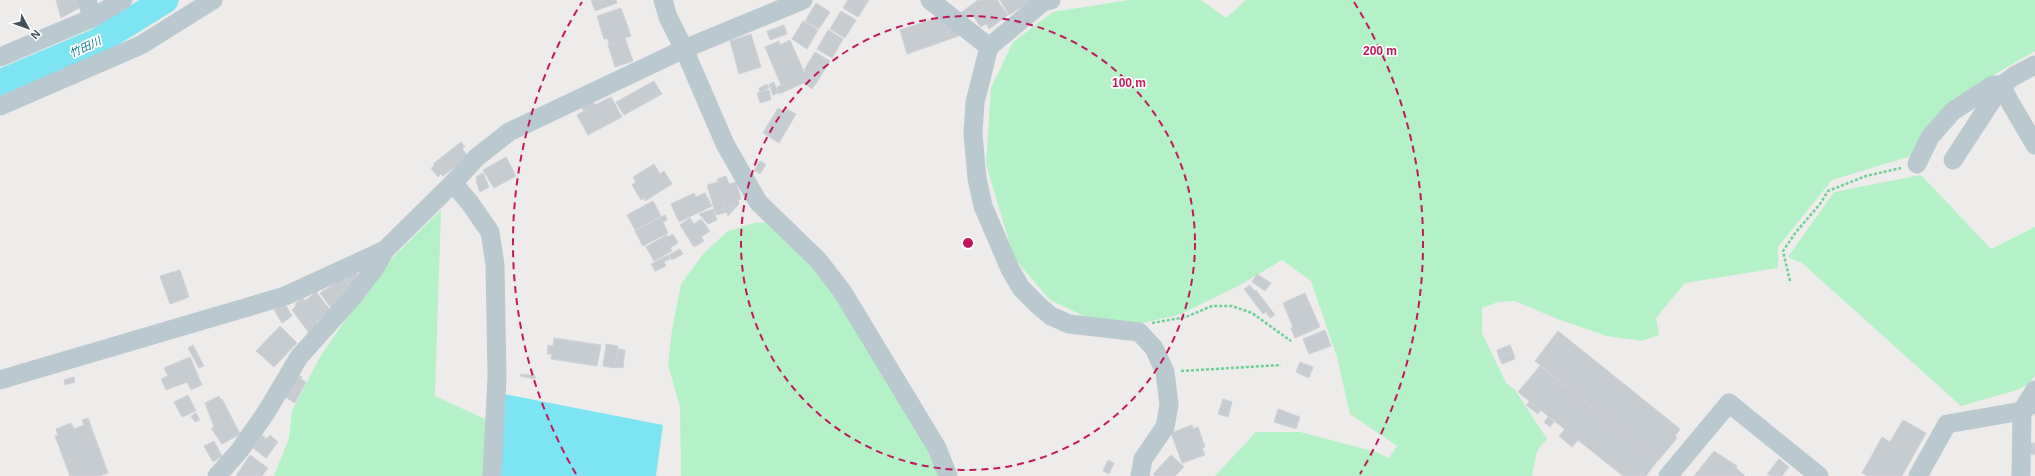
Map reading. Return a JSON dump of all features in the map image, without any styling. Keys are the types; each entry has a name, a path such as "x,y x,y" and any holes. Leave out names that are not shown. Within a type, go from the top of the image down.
{"street":[{"path":"0,57 89,9 123,0"},
{"path":"0,106 141,46 214,0"},
{"path":"662,0 668,17 684,49 725,144 758,202 818,260 842,291 937,448 948,476"},
{"path":"217,476 240,450 267,411 299,357 351,299 375,268 385,250 454,183 476,158 510,132 684,49 803,0"},
{"path":"930,0 989,47"},
{"path":"1051,0 1043,2 989,47 975,102 973,134 976,178 983,206 1010,269 1021,288 1051,316 1069,324 1139,332 1154,348 1165,372 1169,405 1166,428 1143,459 1140,476"},
{"path":"1953,160 2002,85 2014,76 2035,65"},
{"path":"1917,164 1930,136 1953,111 1994,85 2002,85"},
{"path":"2002,85 2007,97 2035,145"},
{"path":"454,183 490,232 495,266 497,377 492,476"},
{"path":"0,380 285,296 385,250"},
{"path":"2021,476 2028,407 2035,390"},
{"path":"1668,476 1729,403 1819,476"},
{"path":"1918,476 1946,424 2028,407"}],"path":[{"path":"1790,281 1783,251 1796,232 1820,204 1828,191 1866,176 1917,164"},
{"path":"1139,332 1150,324 1186,317 1212,306 1232,306 1252,313 1291,341"},
{"path":"1165,372 1281,365"}],"green space":[{"path":"1129,0 1201,0 1226,18 1246,0 2035,0 2035,51 1980,83 1911,156 1832,180 1778,247 1778,268 1685,283 1656,318 1659,335 1642,341 1607,336 1560,320 1515,301 1498,302 1482,308 1482,333 1506,383 1515,390 1547,439 1537,451 1532,476 1215,476 1256,432 1300,432 1376,452 1389,458 1397,446 1350,414 1337,357 1311,281 1282,260 1240,285 1181,314 1135,325 1099,323 1050,300 1014,258 986,164 991,88 1013,42 1053,12"},
{"path":"1921,175 1991,249 2035,227 2035,375 2029,384 2017,390 1961,406 1802,263 1788,257 1834,192"},
{"path":"441,210 435,396 487,420 487,476 274,476 289,438 292,411 320,357 379,271"},
{"path":"772,222 840,294 928,445 939,476 681,476 680,407 668,365 672,330 681,284 704,253 727,232 753,223"}],"water":[{"path":"504,394 663,425 656,476 500,476"}],"building":[{"path":"56,0 79,0 81,7 61,18"},
{"path":"591,0 616,0 617,3 595,11"},
{"path":"848,0 869,0 858,17 843,8"},
{"path":"978,0 997,0 1008,15 989,29 986,24 981,27 972,15 967,18 960,13"},
{"path":"1000,0 1032,0 1009,15"},
{"path":"816,3 830,12 819,29 805,21"},
{"path":"621,8 631,36 622,39 622,42 610,46 607,38 604,39 597,16"},
{"path":"841,11 856,20 845,38 830,29"},
{"path":"943,16 950,39 907,54 900,30"},
{"path":"944,20 964,34 950,39"},
{"path":"803,21 818,30 807,49 792,39"},
{"path":"784,25 787,34 770,40 767,31"},
{"path":"828,30 843,39 832,58 817,49"},
{"path":"751,34 761,67 739,74 730,41"},
{"path":"625,38 633,61 615,67 608,45 609,44 610,46 622,42 622,39"},
{"path":"790,40 808,81 788,90 785,83 781,85 765,47 779,41 780,45"},
{"path":"815,52 830,61 819,79 804,70"},
{"path":"806,71 819,79 812,89 804,83 808,81 804,74"},
{"path":"654,81 662,94 624,115 616,102"},
{"path":"774,82 778,93 773,95 769,84"},
{"path":"785,83 788,90 779,94 777,87"},
{"path":"767,84 769,88 760,92 759,88"},
{"path":"769,90 771,100 760,103 757,93"},
{"path":"611,97 622,117 588,135 577,115 584,111 582,108 593,102 595,105"},
{"path":"778,108 785,112 787,109 796,114 779,143 763,133"},
{"path":"461,142 465,147 462,149 468,156 443,176 441,174 438,177 431,168 435,165 433,164"},
{"path":"506,157 516,176 494,188 483,170"},
{"path":"760,161 766,164 760,174 754,170"},
{"path":"654,164 660,174 664,171 672,184 645,201 644,198 641,200 632,185 636,182 633,177"},
{"path":"483,173 489,187 480,192 476,177"},
{"path":"726,176 729,184 736,182 741,199 738,200 739,204 726,208 717,179"},
{"path":"718,182 726,208 715,212 707,185"},
{"path":"694,193 696,197 705,193 712,206 679,222 671,204"},
{"path":"653,201 661,216 635,230 627,215"},
{"path":"739,204 728,216 727,212 717,215 715,212"},
{"path":"713,209 717,220 708,224 699,214"},
{"path":"665,215 667,220 663,222 668,233 643,246 635,231"},
{"path":"690,218 694,224 701,219 710,231 701,237 704,241 694,247 680,225"},
{"path":"673,234 678,243 670,248 672,251 654,261 646,247 667,235 668,237"},
{"path":"680,249 683,254 672,260 669,255"},
{"path":"668,255 670,259 664,262 666,266 655,271 651,264"},
{"path":"180,270 189,297 170,304 160,276"},
{"path":"355,273 361,278 352,287 345,279"},
{"path":"1257,274 1271,283 1265,291 1252,282"},
{"path":"344,278 352,289 331,308 320,293"},
{"path":"1250,285 1254,291 1256,290 1275,315 1270,318 1266,312 1263,314 1244,289"},
{"path":"316,292 331,311 316,322 319,326 309,333 292,310 296,306 295,304 303,298 305,301"},
{"path":"1305,293 1320,327 1295,338 1291,328 1293,327 1283,303"},
{"path":"285,304 292,316 282,323 274,310"},
{"path":"280,326 297,343 274,367 256,351"},
{"path":"1325,330 1331,346 1309,354 1303,339"},
{"path":"1558,331 1680,429 1675,436 1677,438 1658,461 1535,361"},
{"path":"554,338 601,345 597,366 551,359 552,354 547,354 548,345 553,346"},
{"path":"606,344 618,346 615,368 603,366"},
{"path":"193,345 204,366 199,368 188,348"},
{"path":"1510,345 1513,352 1499,357 1497,350"},
{"path":"618,349 625,350 623,368 615,367"},
{"path":"1513,352 1515,359 1502,364 1499,357"},
{"path":"190,357 202,385 191,390 187,382 166,390 161,379 168,376 164,368"},
{"path":"1300,362 1313,367 1309,378 1296,372"},
{"path":"1540,366 1658,460 1646,476 1623,476 1518,392"},
{"path":"295,373 302,377 301,379 306,382 295,403 283,396"},
{"path":"521,374 535,376 535,379 520,376"},
{"path":"74,377 75,382 65,385 64,380"},
{"path":"188,395 196,411 182,417 174,402"},
{"path":"219,396 240,434 222,444 211,428 214,427 205,403"},
{"path":"1223,399 1232,402 1228,417 1218,414"},
{"path":"1530,401 1541,410 1538,414 1526,405"},
{"path":"1278,409 1300,417 1296,429 1274,422"},
{"path":"196,413 200,420 195,422 191,416"},
{"path":"1548,417 1554,422 1550,427 1544,422"},
{"path":"88,418 108,473 99,476 70,476 55,436 58,435 56,429 71,423 74,429 84,425 82,420"},
{"path":"1903,420 1926,433 1902,476 1868,476 1862,473 1882,437 1890,442"},
{"path":"1192,425 1193,429 1198,427 1205,447 1202,448 1205,455 1182,463 1171,433"},
{"path":"1565,429 1578,440 1572,447 1559,436"},
{"path":"262,435 267,439 270,435 278,442 266,458 253,448"},
{"path":"214,441 222,456 213,462 204,446"},
{"path":"2029,443 2035,443 2035,454 2029,455"},
{"path":"1714,451 1737,466 1736,468 1745,476 1694,476"},
{"path":"250,455 268,468 262,476 236,476"},
{"path":"1171,455 1184,467 1175,476 1155,476 1153,474"},
{"path":"1779,459 1789,467 1782,476 1771,476 1767,474"},
{"path":"1108,460 1114,463 1109,474 1103,471"}],"waterway":[{"name":"竹田川","path":"0,83 97,42 165,0"}]}
